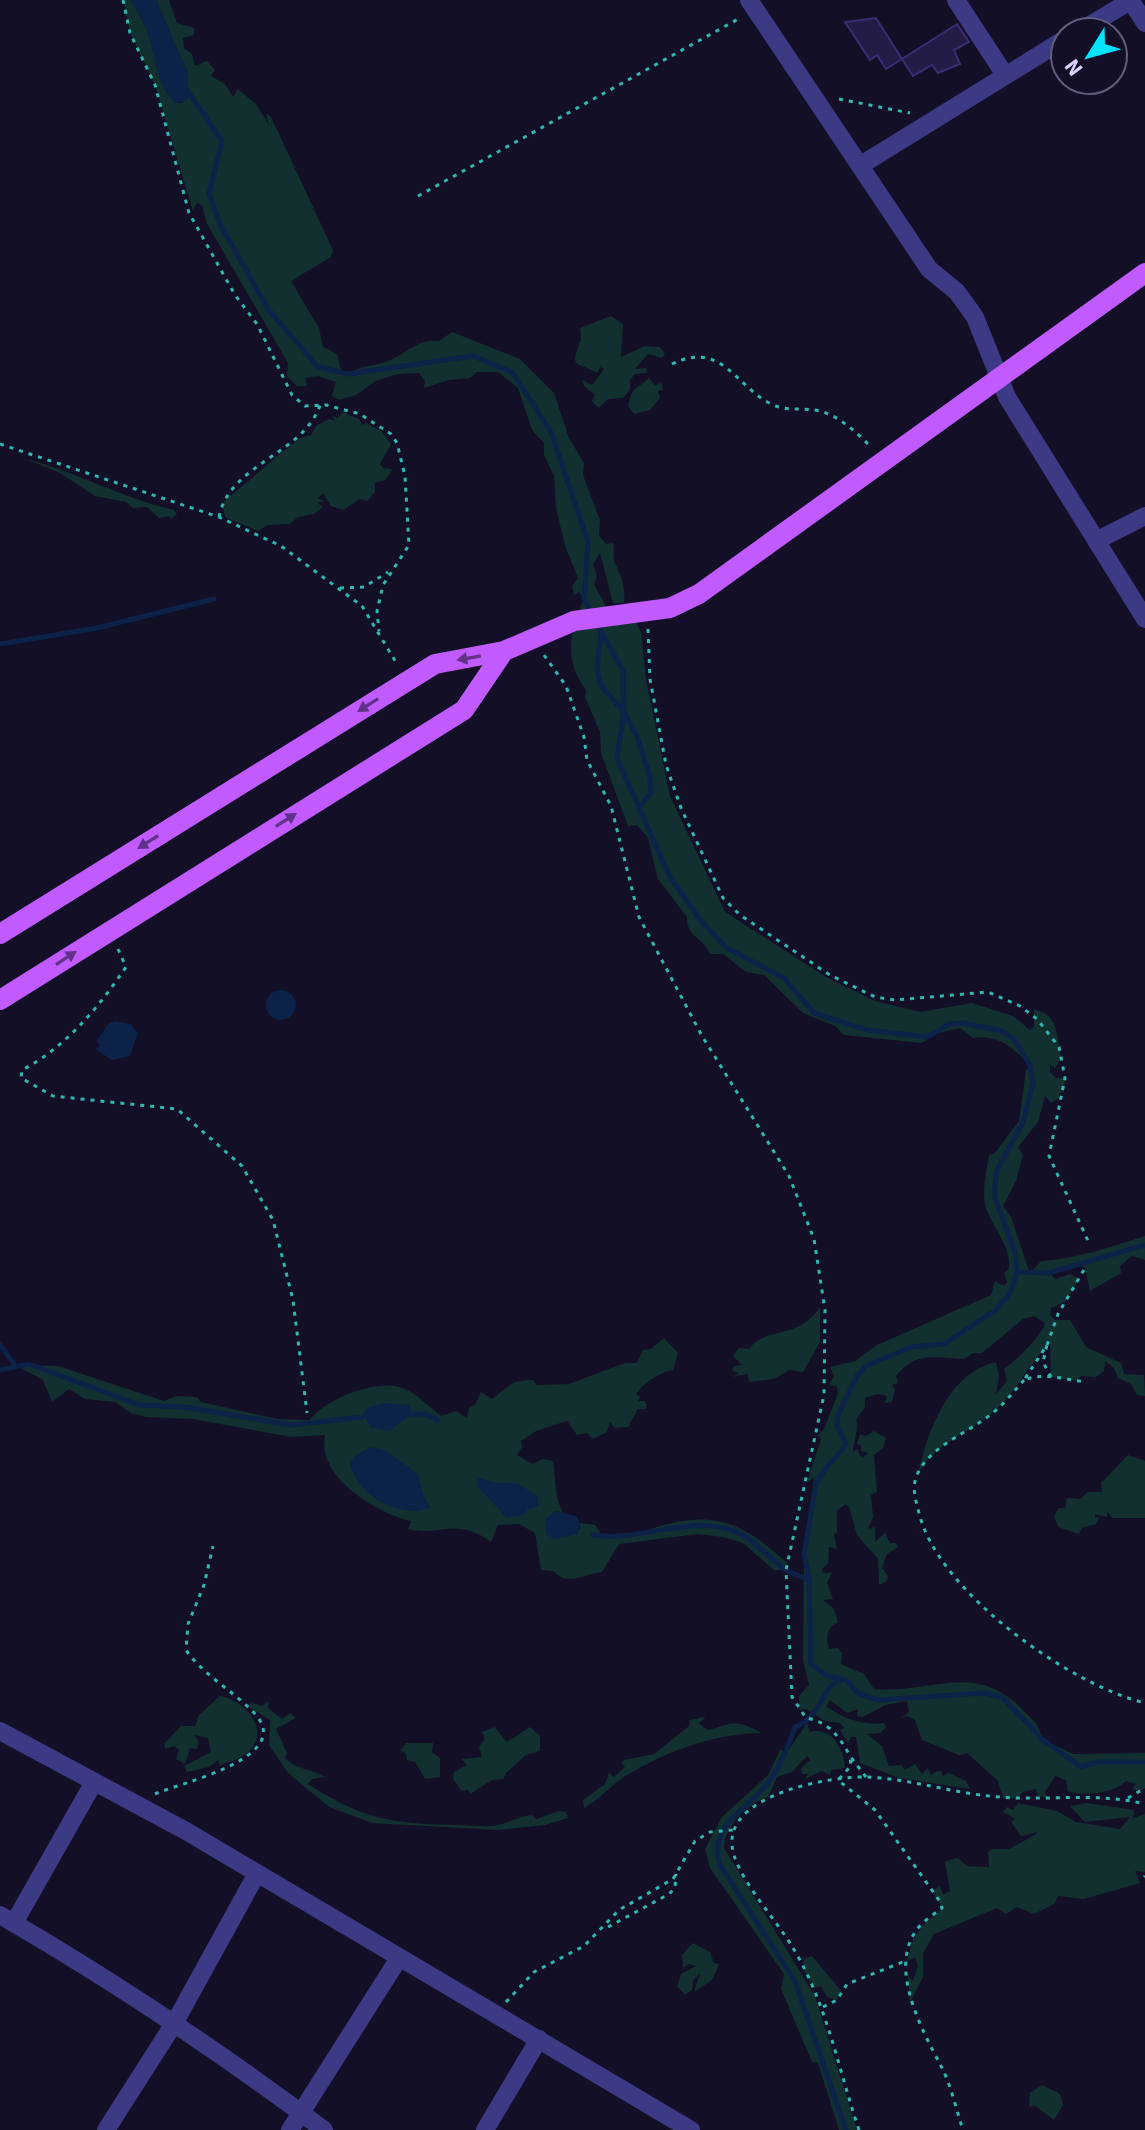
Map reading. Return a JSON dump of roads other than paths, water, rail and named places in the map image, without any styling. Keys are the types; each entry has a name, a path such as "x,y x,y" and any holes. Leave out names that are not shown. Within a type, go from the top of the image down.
{"main road":[{"path":"0,934 435,664 504,651 574,621 670,608 699,594 1145,273"},
{"path":"0,1000 464,710 504,651"}],"street":[{"path":"944,0 959,5 1005,75"},
{"path":"1105,16 1132,0 1145,23"},
{"path":"751,5 929,269 957,292 975,317 1007,397 1145,619"},
{"path":"861,165 1049,49"},
{"path":"1096,541 1145,516"},
{"path":"0,1731 139,1805 691,2130"},
{"path":"94,1782 7,1919 90,1966 175,2022 324,2130"},
{"path":"106,2130 175,2022 256,1875"},
{"path":"290,2130 399,1958"},
{"path":"485,2130 539,2039"}],"water":[{"path":"131,0 156,0 188,74 188,100 176,103 169,96 146,28"},
{"path":"281,990 287,991 295,999 295,1011 287,1019 281,1020 275,1019 267,1011 266,1005 267,999 275,991"},
{"path":"115,1021 131,1024 138,1033 130,1056 112,1060 95,1049 100,1046 97,1041 108,1024"},
{"path":"385,1403 410,1405 412,1414 389,1431 370,1427 363,1413 369,1407"},
{"path":"370,1447 385,1450 418,1474 423,1495 431,1508 402,1510 383,1503 366,1491 350,1464 354,1457"},
{"path":"477,1477 496,1483 517,1483 537,1496 539,1506 527,1510 524,1515 507,1518 478,1487"},
{"path":"556,1511 576,1516 580,1523 578,1534 554,1539 546,1534 545,1520"}],"waterway":[{"path":"184,86 222,141 209,193 220,224 268,309 318,367 348,374 473,356 512,372 551,432 588,542 584,599 591,612"},
{"path":"0,644 97,628 214,599"},
{"path":"597,624 623,671 624,712 617,758 669,875 700,920 727,948 784,978 814,1013 867,1030 927,1037 949,1024 963,1023 1002,1031 1014,1039 1030,1065 1033,1084 1023,1122 997,1170 995,1185 995,1198 1015,1252 1017,1272 1011,1292 996,1310 944,1344 911,1347 866,1366 857,1376 838,1415 837,1425 846,1444 816,1484 804,1554 809,1580 811,1664 827,1676 846,1680 859,1694 878,1700 984,1693 1002,1697 1042,1739 1081,1767 1098,1762 1145,1762"},
{"path":"601,633 597,668 601,686 624,712 637,736 650,778 651,793 640,806"},
{"path":"1017,1272 1049,1273 1145,1245"},
{"path":"0,1345 15,1365"},
{"path":"0,1370 29,1364 139,1405 185,1407 292,1425 362,1417"},
{"path":"412,1414 425,1414 438,1420"},
{"path":"593,1535 626,1535 692,1526 724,1528 742,1535 786,1570 809,1580"},
{"path":"841,1680 830,1688 810,1717 795,1727 776,1771 724,1829 718,1851 720,1865 795,1981 846,2130"}]}
